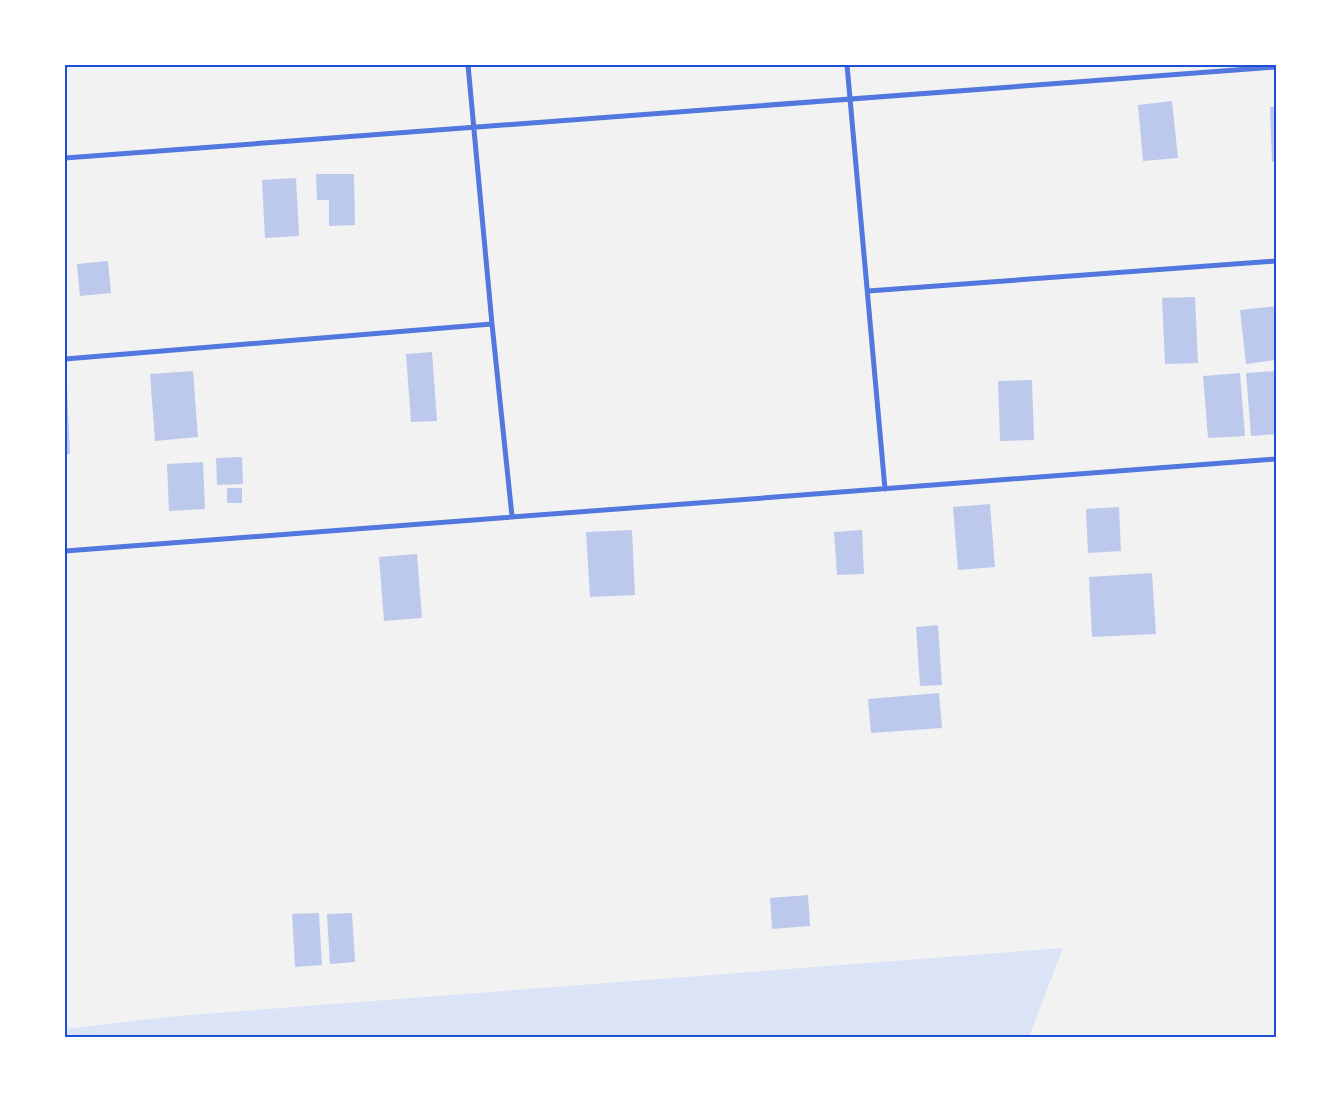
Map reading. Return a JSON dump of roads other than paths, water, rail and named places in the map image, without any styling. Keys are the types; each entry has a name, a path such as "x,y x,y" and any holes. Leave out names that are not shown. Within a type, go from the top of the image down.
{"street":[{"path":"468,65 512,516"},
{"path":"847,65 885,489"},
{"path":"65,158 1276,67"},
{"path":"868,291 1276,261"},
{"path":"65,359 492,324"},
{"path":"65,551 1276,459"}]}
